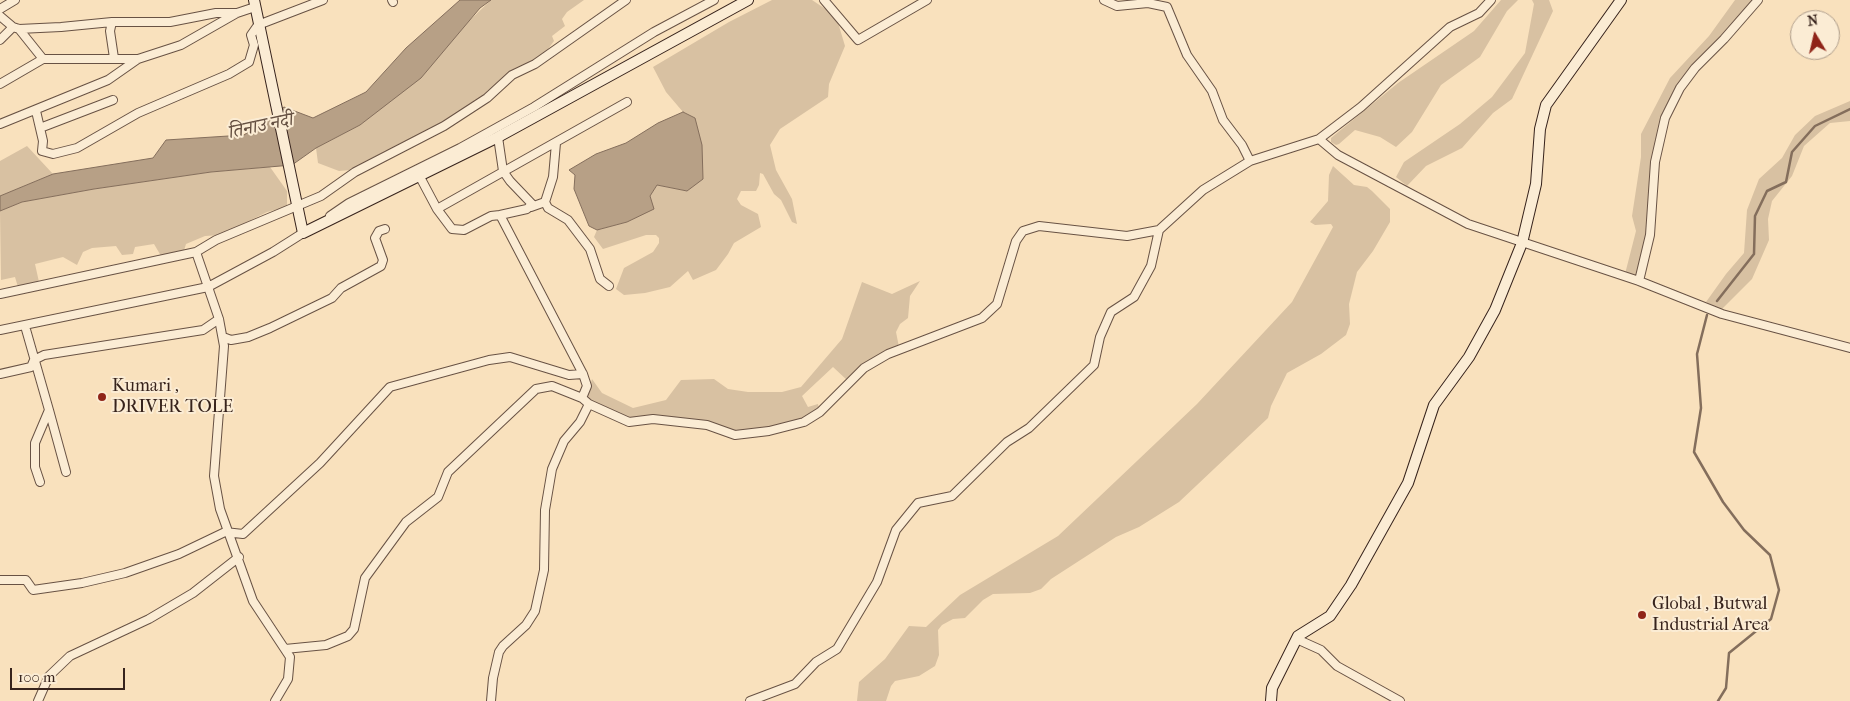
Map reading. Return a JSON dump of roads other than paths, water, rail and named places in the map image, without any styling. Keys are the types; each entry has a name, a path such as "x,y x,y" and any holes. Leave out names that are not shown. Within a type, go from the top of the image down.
{"street":[{"path":"0,9 15,0"},
{"path":"36,111 43,141 42,151 53,154 77,148 138,113 229,74 249,62 254,45 251,35 258,24 323,0"},
{"path":"0,294 196,252 216,240 297,204 321,196 355,172 444,126 487,98 512,76 535,64 626,0"},
{"path":"328,222 328,216 349,203 460,148 582,79 654,32 714,0"},
{"path":"0,330 208,287 273,252 303,233 498,137 748,0"},
{"path":"824,0 858,40 927,0"},
{"path":"1104,0 1118,6 1148,3 1167,7 1187,55 1212,92 1223,120 1242,145 1250,161"},
{"path":"285,649 326,644 348,636 351,633 354,629 365,578 406,522 438,498 448,472 536,389 552,386 582,398 589,404 629,422 653,419 707,425 735,436 770,431 804,422 820,412 864,368 888,354 982,318 997,304 1016,241 1023,232 1039,226 1127,236 1159,230 1203,190 1250,161 1318,139 1361,107 1450,27 1479,13 1491,0"},
{"path":"1271,701 1272,688 1298,636 1330,616 1365,560 1408,483 1434,405 1469,357 1495,310 1522,243 1536,184 1540,129 1546,105 1621,0"},
{"path":"1639,281 1650,235 1655,162 1664,118 1680,88 1694,68 1724,39 1758,0"},
{"path":"0,124 36,111 108,80 138,59 181,45 256,2 258,24 303,233"},
{"path":"0,40 16,28 112,22 170,22 216,13 238,13"},
{"path":"0,16 16,28 43,60"},
{"path":"112,22 110,32 114,58"},
{"path":"0,84 43,60 138,59"},
{"path":"40,128 113,100"},
{"path":"437,208 627,102"},
{"path":"498,137 503,171 532,204 531,207"},
{"path":"1318,139 1338,155 1468,224 1639,281 1722,314 1850,348"},
{"path":"556,143 553,177 545,202 548,208 568,220 590,249 600,279 609,286"},
{"path":"420,177 437,208 452,229 464,230 491,216 545,202"},
{"path":"500,215 583,374 587,386 582,398"},
{"path":"223,337 230,340 248,337 270,328 332,298 341,288 381,266 383,260 376,238 379,231 385,229"},
{"path":"750,701 795,684 816,662 837,649 877,582 896,530 918,503 952,496 1007,442 1029,428 1094,364 1100,337 1111,312 1134,297 1151,266 1159,230"},
{"path":"196,252 218,319 224,346 214,476 220,509 239,557 253,601 290,657 288,679 275,701"},
{"path":"0,374 32,367 34,360 44,355 203,330 218,319"},
{"path":"25,326 66,472"},
{"path":"0,580 26,580 33,590 82,583 125,573 179,554 217,535 230,532 243,534 320,463 390,387 489,360 510,358 568,375 583,374"},
{"path":"492,701 493,678 499,652 526,625 536,611 544,570 545,510 552,469 564,441 580,422 589,404"},
{"path":"40,482 35,467 35,443 49,410"},
{"path":"38,701 49,676 70,656 149,619 193,593 239,557"},
{"path":"1298,636 1302,641 1322,650 1337,666 1400,701"}],"water":[{"name":"तिनाउ नदी","path":"460,0 491,0 480,8 421,78 360,125 316,148 292,165 211,172 94,189 22,202 0,211 0,196 53,174 153,158 166,140 244,135 284,107 313,118 366,92 406,48"},
{"path":"683,112 695,118 702,145 703,179 687,191 657,185 650,196 654,209 627,222 597,230 589,226 574,189 575,175 569,170 596,154 626,143 658,123"}],"waterway":[{"path":"1717,301 1754,254 1755,216 1767,191 1786,182 1792,152 1815,126 1850,109"},
{"path":"1707,315 1697,354 1701,408 1694,452 1723,502 1744,530 1770,555 1779,590 1771,619 1729,653 1726,688 1718,701"}],"place":[{"name":"Kumari , DRIVER TOLE","path":"102,397"},
{"name":"Global , Butwal Industrial Area","path":"1642,615"}]}
